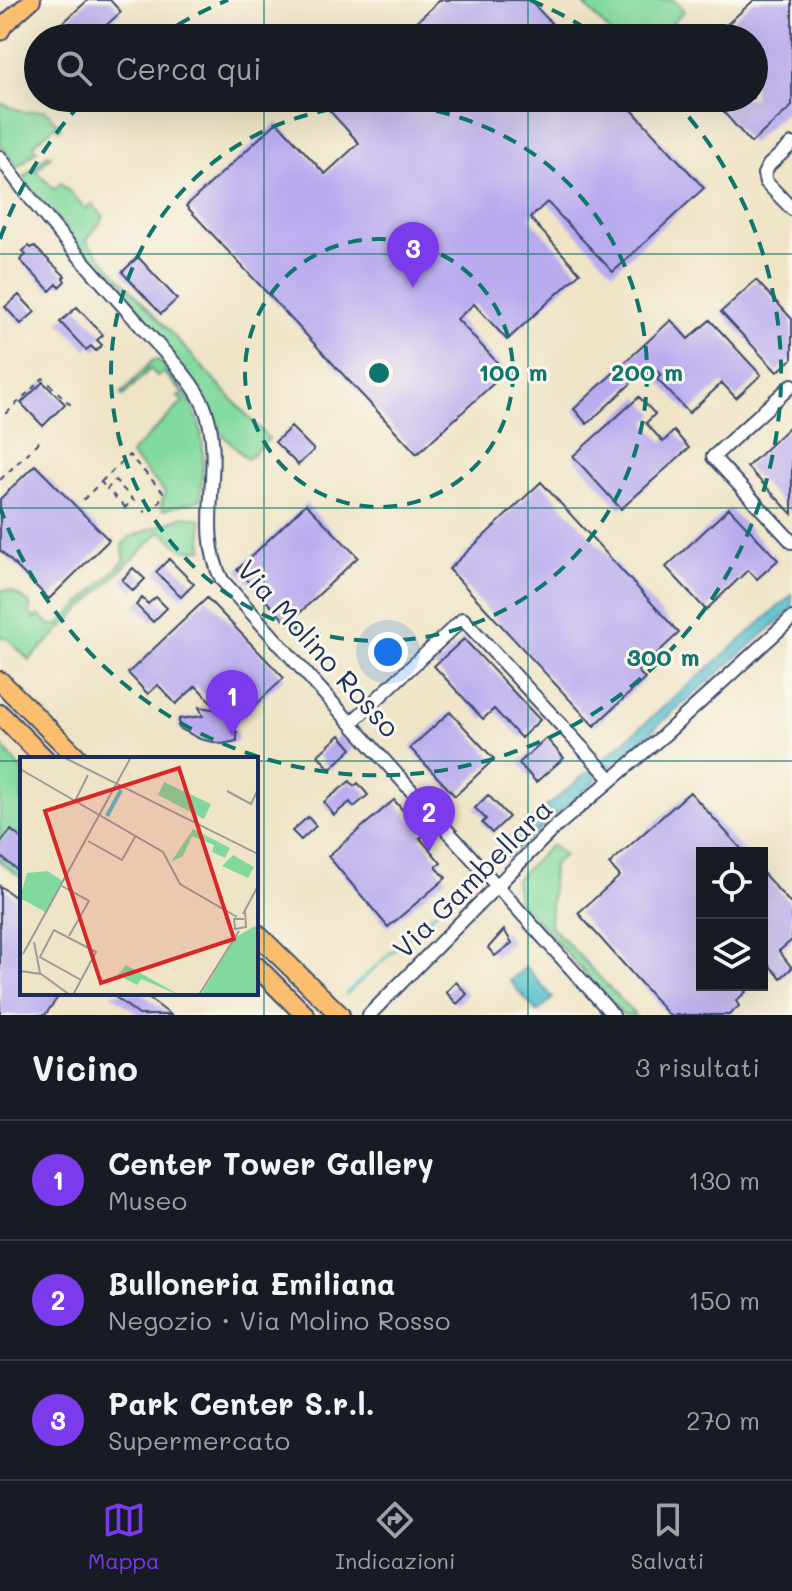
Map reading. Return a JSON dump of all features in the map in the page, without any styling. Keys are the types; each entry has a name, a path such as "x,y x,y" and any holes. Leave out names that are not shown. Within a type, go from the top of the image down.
{"highway":[{"path":"0,681 77,757"},
{"path":"0,714 43,757"},
{"path":"258,935 340,1015"},
{"path":"258,968 305,1015"}],"main road":[{"path":"2,27 32,0"}],"street":[{"path":"792,144 769,165 764,174 766,182 792,209"},
{"name":"Via Molino Rosso","path":"0,157 45,217 194,389 209,425 212,449 210,530 216,568 232,593 352,722 612,1015"},
{"path":"792,385 713,457 792,542"},
{"name":"Via Gambellara","path":"369,1015 552,830 663,736 792,618"},
{"path":"352,722 463,619 611,779"}],"path":[{"path":"6,414 43,378 73,407"},
{"path":"35,446 40,441"},
{"path":"0,480 30,451"},
{"path":"83,500 129,455 163,492 158,508 160,512"},
{"path":"107,489 115,480 137,504"},
{"path":"101,482 124,508 133,499"}],"green space":[{"path":"580,0 674,0 684,11 671,24 602,24"},
{"path":"0,103 24,112 47,112 61,127 59,130 55,126 33,145 37,150 17,168 0,144"},
{"path":"48,154 51,156 36,171 54,189 61,183 86,209 92,204 104,217 86,241 269,439 247,459 215,427 156,336 158,332 23,178"},
{"path":"153,360 160,361 186,395 199,424 202,440 200,500 163,510 161,506 165,492 130,454 183,402 178,397 183,393 163,372 157,376 150,369 123,396 121,394"},
{"path":"184,516 201,519 203,549 183,550 161,531 29,660 8,639 0,636 0,590 11,591 30,603 30,613 35,619 39,615 50,625 59,625 125,560 122,545 130,537"},
{"path":"0,743 20,768 20,877 0,862"},
{"path":"551,845 564,855 553,865 550,925 635,1015 623,1015 518,900 515,880"}],"water":[{"path":"792,595 792,609 610,767 603,760"},
{"path":"590,770 598,778 514,852 507,857 499,856 495,850"},
{"path":"526,967 553,998 537,1012 510,981"}],"building":[{"path":"88,0 110,0 121,12 108,24 61,24"},
{"path":"440,0 530,0 552,24 414,24"},
{"path":"754,0 792,0 792,106 751,143 723,112 768,112 768,24 727,24"},
{"path":"331,112 634,112 704,188 613,272 547,202 530,218 580,273 507,340 474,304 457,319 506,372 417,454 186,206 277,122 325,174 359,143"},
{"path":"29,246 34,246 65,276 59,287 57,284 50,291 20,260"},
{"path":"138,257 177,299 161,314 122,272"},
{"path":"756,280 792,319 792,359 777,372 721,312"},
{"path":"19,295 35,312 21,324 5,307"},
{"path":"77,307 103,335 97,340 102,345 96,351 91,346 86,350 60,322"},
{"path":"671,320 688,339 710,320 761,375 736,398 722,383 689,413 657,379 661,375 651,365 587,424 574,409"},
{"path":"43,382 65,404 43,426 21,403"},
{"path":"639,397 655,414 646,423 663,442 674,431 689,448 621,509 573,456"},
{"path":"792,424 792,514 747,467"},
{"path":"291,427 314,450 298,465 275,442"},
{"path":"35,465 109,540 49,599 0,550 0,499"},
{"path":"541,482 679,633 638,671 645,679 594,726 449,569"},
{"path":"306,504 358,557 288,624 237,570"},
{"path":"729,508 778,560 757,579 748,570 706,610 666,567"},
{"path":"169,559 194,584 181,597 156,572"},
{"path":"133,568 145,579 133,591 122,580"},
{"path":"156,597 167,608 153,622 136,605 142,598 148,604"},
{"path":"207,598 284,678 232,727 237,732 237,741 222,744 200,739 179,728 179,719 203,716 199,707 219,710 196,686 176,704 158,685 148,694 128,673"},
{"path":"464,639 540,720 521,738 494,709 483,719 434,666"},
{"path":"450,712 494,759 455,796 410,748"},
{"path":"340,735 352,749 330,769 318,755"},
{"path":"546,738 564,758 536,782 519,763"},
{"path":"350,781 354,786 358,783 368,795 354,807 350,802 334,815 324,802"},
{"path":"690,792 740,847 696,847 696,991 745,991 736,1001 739,1006 729,1015 669,1015 578,913 620,876 609,864"},
{"path":"488,795 509,817 492,833 482,823 486,819 475,808"},
{"path":"394,800 424,835 420,838 441,863 436,867 446,878 388,927 328,856"},
{"path":"308,817 316,826 301,840 292,831"},
{"path":"11,830 20,837 20,872 0,856 0,843"},
{"path":"768,879 792,905 792,940 779,951 792,968 781,978 768,964"},
{"path":"0,886 20,901 20,995 60,995 45,1015 0,1015"},
{"path":"504,930 512,943 495,956 488,948"},
{"path":"456,982 467,994 457,1004 446,992"},
{"path":"113,995 144,995 171,1015 139,1015"}],"waterway":[{"path":"346,994 475,876"}],"place":[{"name":"Park Center S.r.l.","path":"413,288"},
{"name":"Center Tower Gallery","path":"232,736"},
{"name":"Bulloneria Emiliana","path":"429,852"}]}
